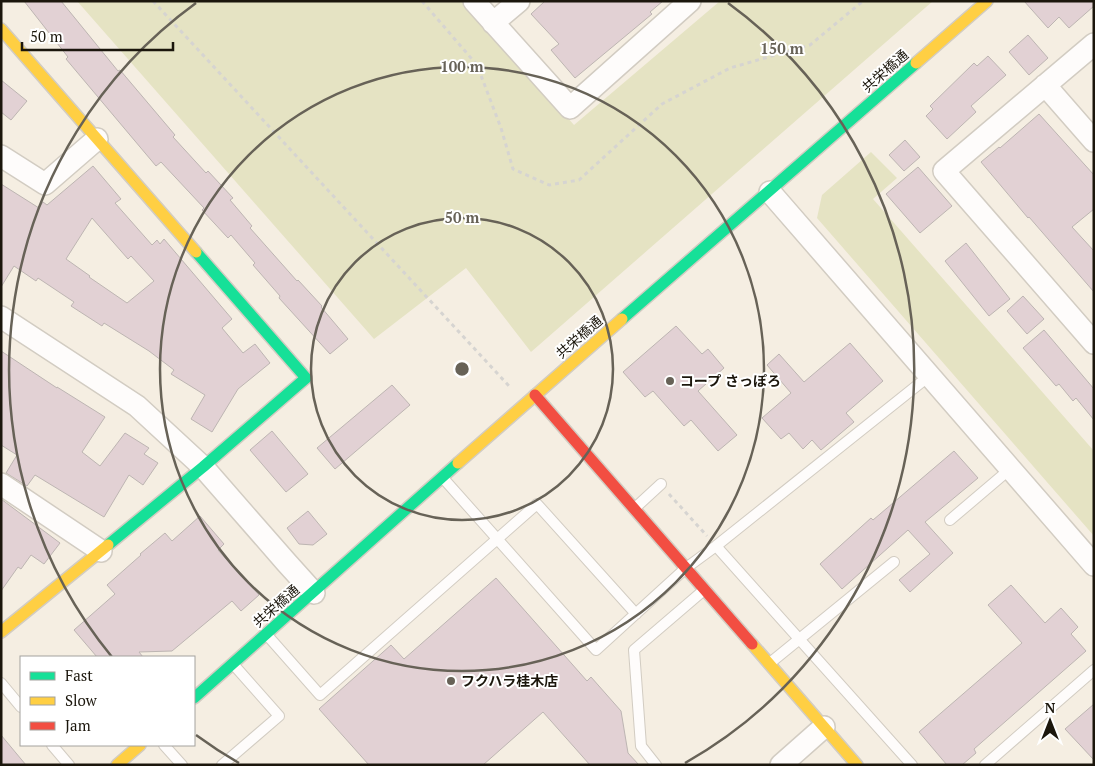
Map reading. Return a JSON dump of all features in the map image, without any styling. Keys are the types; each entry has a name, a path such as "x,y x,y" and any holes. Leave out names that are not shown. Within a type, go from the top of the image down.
{"street":[{"path":"474,1 570,108 690,1"},
{"path":"494,23 519,1"},
{"name":"共栄橋通","path":"195,697 525,403 770,192 987,1"},
{"path":"1,29 306,378 203,467 1,632"},
{"path":"1094,44 944,171 1094,343"},
{"path":"1045,85 1094,141"},
{"path":"1,156 45,184 98,139"},
{"path":"770,192 1094,564"},
{"path":"1,317 137,406 203,467 314,593"},
{"path":"535,395 857,765"},
{"path":"1,484 101,551"},
{"path":"781,765 824,727"},
{"path":"117,765 139,746"}],"lane":[{"path":"442,477 596,650 686,568 929,376"},
{"path":"950,520 1010,469"},
{"path":"634,508 661,484"},
{"path":"267,634 320,695 537,504 636,614"},
{"path":"716,546 912,765"},
{"path":"769,663 894,562"},
{"path":"656,765 641,746 634,650 705,590"},
{"path":"222,765 279,716 233,664"},
{"path":"985,765 1094,670"},
{"path":"1,683 20,706"},
{"path":"53,746 69,765"},
{"path":"165,746 182,765"}],"path":[{"path":"153,1 525,403"},
{"path":"422,1 478,65 501,128 513,169 548,185 578,180 662,104 730,68 810,45 863,1"},
{"path":"661,484 716,546"}],"shaded area":[{"path":"77,1 465,1 574,125 720,1 933,1 531,352 466,268 374,339"},
{"path":"871,152 897,178 873,199 1094,451 1094,536 817,218 822,195"}],"building":[{"path":"24,1 61,1 118,71 120,70 175,135 173,137 206,173 208,171 233,198 230,200 252,226 250,228 322,306 348,339 330,354 279,298 280,296 253,265 255,263 231,235 228,238 202,210 204,208 161,162 156,166 66,59 68,57"},
{"path":"545,1 663,1 650,12 652,14 575,78 551,50 559,44 531,14"},
{"path":"1024,1 1094,1 1094,6 1069,28 1059,17 1048,28"},
{"path":"1028,35 1048,58 1029,75 1009,52"},
{"path":"988,56 1006,75 971,106 976,112 947,139 926,116 933,109 930,106 974,63 977,66"},
{"path":"1,80 27,101 11,120 1,112"},
{"path":"1039,114 1094,175 1094,209 1072,227 1094,251 1094,292 981,162"},
{"path":"905,140 920,157 904,171 889,155"},
{"path":"93,166 121,199 115,203 152,245 157,240 160,244 164,239 232,319 222,328 243,353 255,344 270,363 238,389 212,432 191,419 205,395 171,374 174,370 149,351 104,323 102,326 71,306 74,302 38,278 36,281 14,266 1,287 1,184 39,208 43,202 47,205","holes":["92,218 128,259 131,256 154,281 127,303 66,259"]},
{"path":"918,167 952,206 920,233 886,194"},
{"path":"966,243 1010,299 989,316 945,261"},
{"path":"1023,296 1044,319 1027,334 1007,311"},
{"name":"コープ さっぽろ","path":"676,326 702,354 708,349 724,368 698,391 737,435 718,451 691,420 684,426 653,391 645,397 623,372"},
{"path":"1044,330 1094,389 1094,420 1076,398 1073,401 1059,384 1056,386 1023,348"},
{"path":"850,343 883,381 846,413 854,422 821,450 812,440 803,449 789,433 781,439 762,418 791,393 767,365 779,354 804,382"},
{"path":"1,351 105,417 82,452 100,466 125,433 149,448 144,454 158,463 143,485 129,475 104,517 35,475 27,486 6,473 17,455 1,445"},
{"path":"392,385 410,405 335,469 317,448"},
{"path":"272,431 308,474 286,492 250,450"},
{"path":"954,451 978,478 925,522 953,553 910,592 899,580 930,554 908,530 842,589 820,564 871,518 873,520"},
{"path":"1,499 60,543 44,564 31,555 21,569 18,567 1,591"},
{"path":"308,511 327,534 313,545 299,544 287,528"},
{"path":"200,516 224,544 218,550 259,595 241,611 232,601 172,651 139,652 142,656 96,656 74,630 115,594 107,585 140,554 165,533 172,541"},
{"path":"496,578 587,681 591,677 621,711 628,753 639,765 590,765 543,712 483,765 369,765 319,709 391,645 404,659"},
{"path":"1011,585 1045,623 1061,608 1078,627 1071,634 1086,651 974,749 976,753 962,765 947,765 919,732 1022,643 988,605"},
{"path":"1094,704 1094,760 1065,729"},
{"path":"1,735 26,765 1,765"}],"traffic: fast":[{"path":"622,319 916,63"},
{"path":"108,545 203,467 306,378 196,252"},
{"path":"195,697 458,463"}],"traffic: slow":[{"path":"916,63 987,1"},
{"path":"1,29 196,252"},
{"path":"458,463 622,319"},
{"path":"1,632 108,545"},
{"path":"752,644 857,765"},
{"path":"117,765 139,746"}],"traffic: jam":[{"path":"535,395 752,644"}],"place":[{"name":"コープ さっぽろ","path":"670,381"},
{"name":"フクハラ桂木店","path":"451,681"}]}
